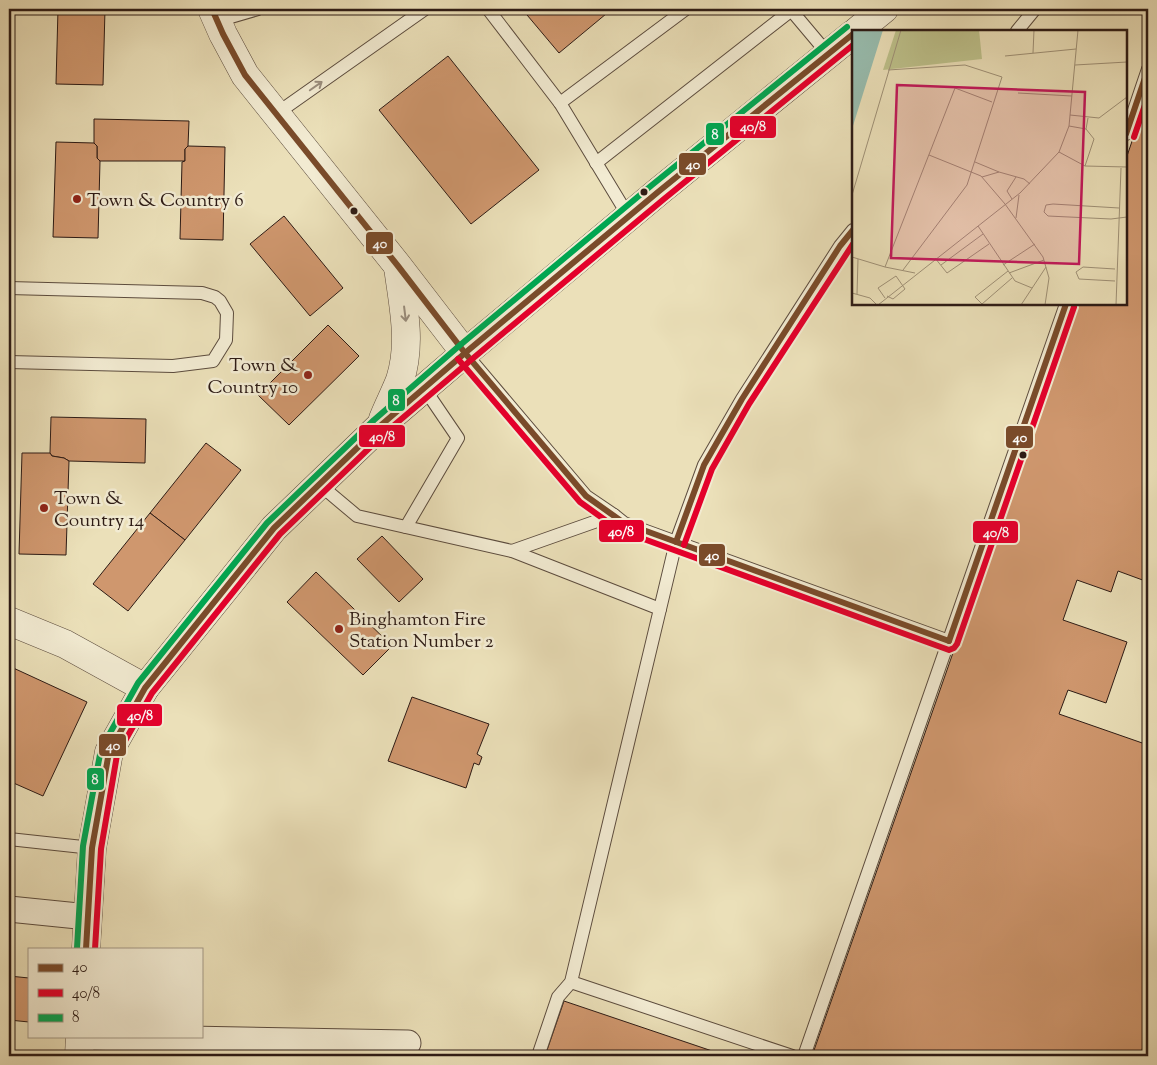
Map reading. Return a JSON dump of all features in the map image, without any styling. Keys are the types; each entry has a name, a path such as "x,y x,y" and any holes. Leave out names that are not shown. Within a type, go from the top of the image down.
{"street":[{"path":"858,30 884,9"},
{"path":"215,15 245,75 465,353"},
{"path":"86,948 92,848 109,752 145,688 274,528 380,426 465,353 629,216 852,35"},
{"path":"380,426 399,381 406,352 405,315 398,266"},
{"path":"9,621 65,644 145,688"},
{"path":"9,909 88,917"},
{"path":"80,1043 408,1043"}],"lane":[{"path":"215,15 258,9"},
{"path":"276,114 425,9"},
{"path":"488,9 560,103 629,216"},
{"path":"560,103 686,9"},
{"path":"1017,30 1035,9"},
{"path":"596,163 792,10 828,54"},
{"path":"1127,131 1148,69"},
{"path":"538,1056 558,997 571,982 676,542 704,465 747,391 840,246 852,231"},
{"path":"9,288 202,293 215,297 220,301 227,313 226,340 213,361 173,366 9,362"},
{"path":"804,1056 1066,305"},
{"path":"465,353 586,496 614,514 624,523 949,641"},
{"path":"406,528 458,438 424,388"},
{"path":"320,484 357,516 512,551 660,609"},
{"path":"512,551 614,514"},
{"path":"9,839 92,848"},
{"path":"571,982 792,1056"}],"building":[{"path":"58,9 105,9 103,85 56,84"},
{"path":"522,9 612,9 559,53"},
{"path":"448,56 539,170 471,224 379,110"},
{"path":"1148,94 1148,582 1118,571 1111,592 1077,580 1063,620 1127,642 1106,703 1068,690 1059,714 1148,745 1148,1031 1140,1056 812,1056 1075,305 1127,305 1127,156"},
{"path":"94,119 189,121 185,161 100,161 97,158 97,146 94,143"},
{"name":"Town & Country 6","path":"56,142 94,143 97,146 97,158 100,161 98,238 53,237"},
{"path":"188,146 225,147 223,240 180,239 182,162 185,161 185,149"},
{"path":"284,216 343,288 310,316 250,244"},
{"name":"Town & Country 10","path":"328,325 359,356 289,425 258,395"},
{"path":"51,417 146,419 145,463 69,461 52,456 50,453"},
{"path":"206,443 241,470 185,540 150,513"},
{"name":"Town & Country 14","path":"22,453 50,453 52,456 69,461 66,555 19,554"},
{"path":"150,513 185,540 128,611 93,584"},
{"path":"382,536 423,579 399,602 357,559"},
{"path":"316,572 392,646 363,675 287,602"},
{"path":"9,666 87,702 43,796 9,781"},
{"path":"412,697 489,724 477,754 482,757 479,765 474,763 466,788 388,761"},
{"path":"9,976 28,978 28,1022 9,1020"},
{"path":"564,1001 727,1056 545,1056"},
{"path":"9,1050 37,1053 37,1056 9,1056"}],"transit line":[{"name":"40","path":"212,9 245,75 465,353 586,496 624,523 949,641"},
{"name":"8","path":"77,948 83,846 101,749 138,683 267,523 374,420 459,346 652,185 847,27"},
{"name":"40","path":"86,948 92,848 109,752 145,688 274,528 380,426 465,353 658,192 852,35"},
{"name":"40/8","path":"95,948 101,849 117,755 152,693 280,534 386,432 664,199 852,46"},
{"name":"40","path":"1127,131 1148,69"},
{"name":"40/8","path":"1134,137 1148,96"},
{"name":"40","path":"676,542 704,465 742,399 840,246 852,231"},
{"name":"40/8","path":"684,545 712,469 749,404 852,246"},
{"name":"40","path":"949,641 1066,305"},
{"name":"40/8","path":"458,359 580,502 619,530 949,650 957,644 1074,307"}],"place":[{"name":"Town & Country 6","path":"77,199"},
{"name":"Town & Country 10","path":"308,375"},
{"name":"Town & Country 14","path":"44,508"},
{"name":"Binghamton Fire Station Number 2","path":"339,629"}]}
